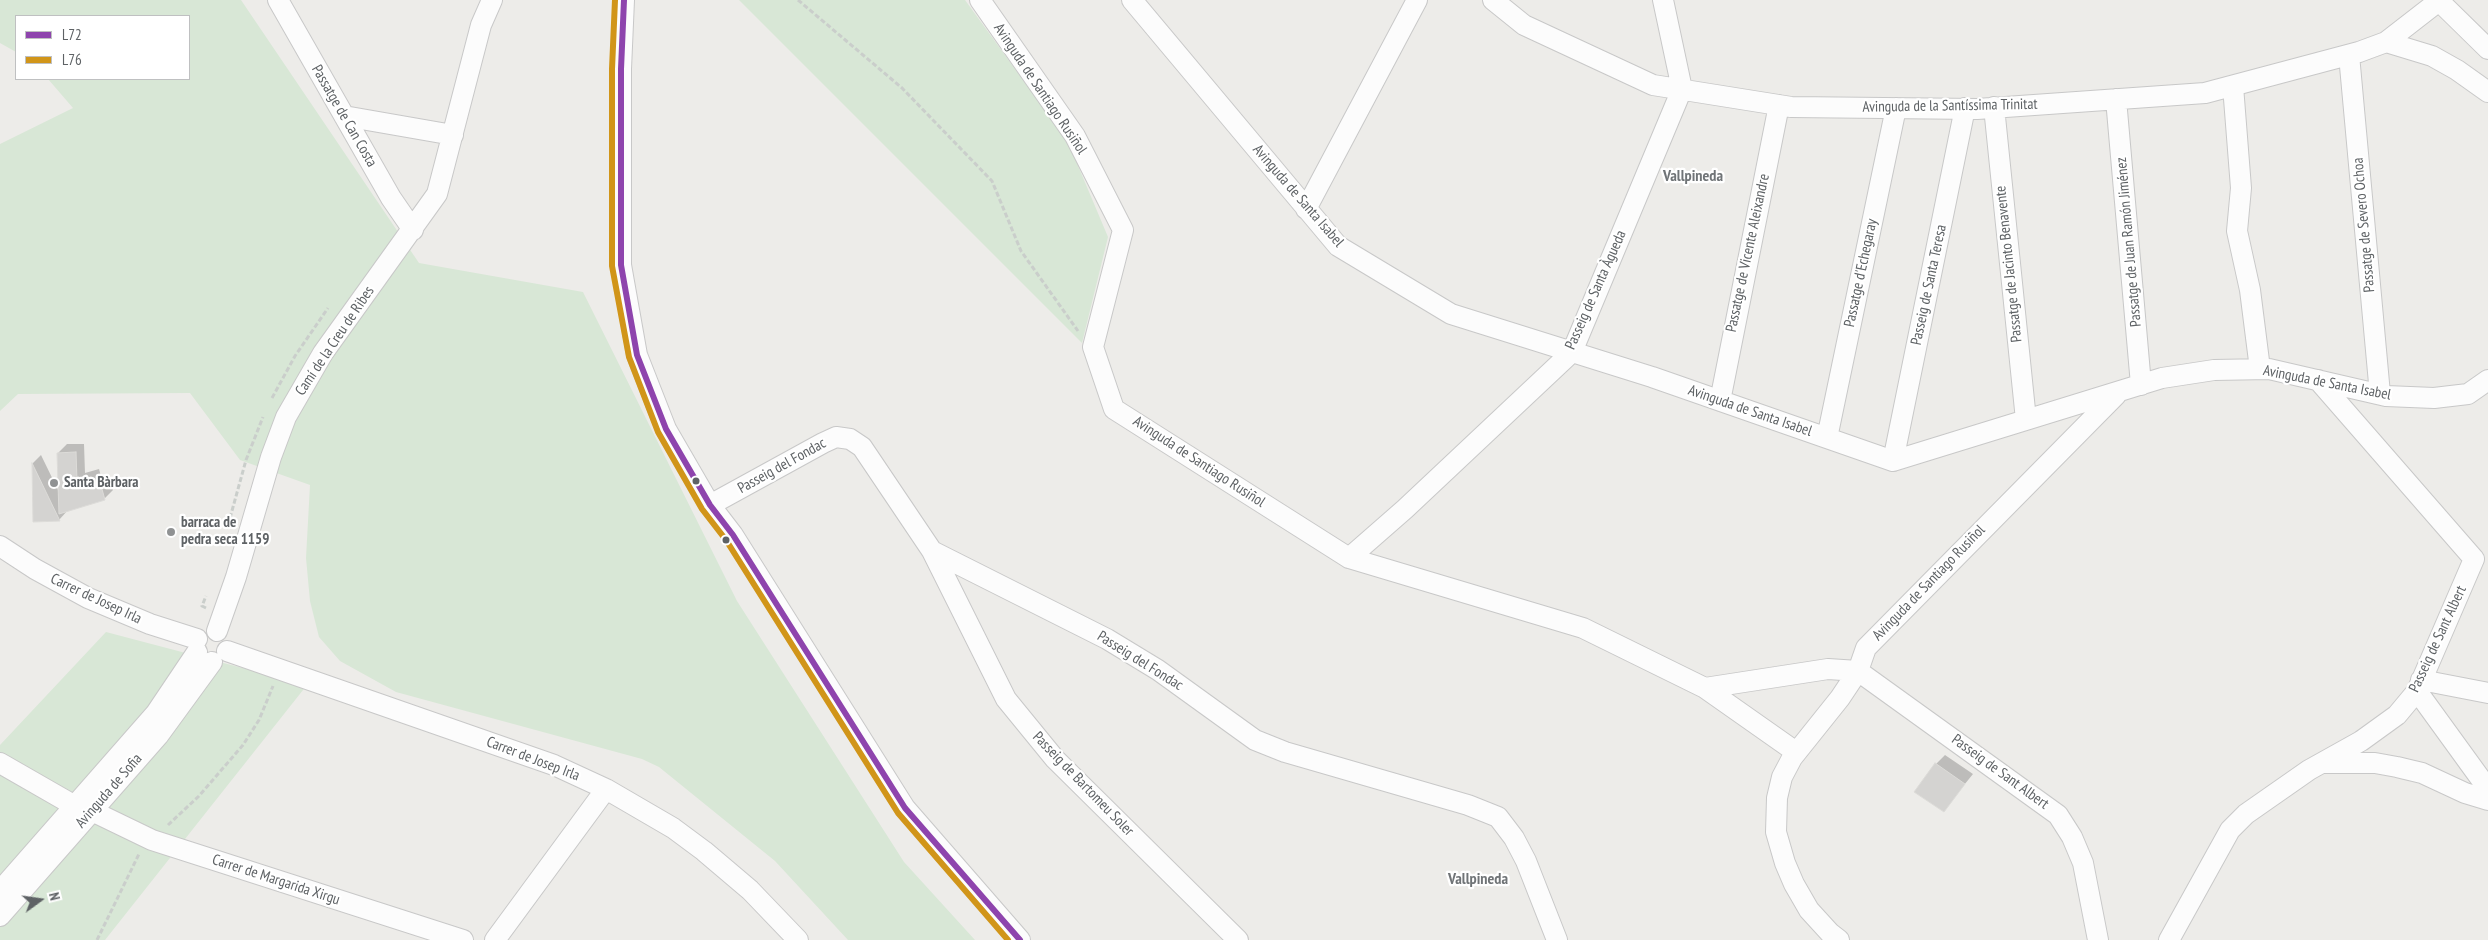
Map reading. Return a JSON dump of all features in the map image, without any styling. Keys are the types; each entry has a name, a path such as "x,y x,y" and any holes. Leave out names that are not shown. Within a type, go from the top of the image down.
{"street":[{"name":"Passatge de Can Costa","path":"278,0 412,230"},
{"name":"Camí de la Creu de Ribes","path":"208,651 205,631 217,630 236,577 271,457 286,418 323,353 437,194 481,25 492,0"},
{"path":"624,0 621,69 621,266 637,355 666,429 710,505 733,535 905,808 1020,940"},
{"name":"Avinguda de Santiago Rusiñol","path":"980,0 1075,136 1123,230 1092,347 1114,409 1349,558 1583,628 1705,688 1796,752"},
{"name":"Avinguda de Santa Isabel","path":"1132,0 1338,246 1451,314 1720,401 1893,461 2162,378 2214,370 2260,369 2380,394 2452,398 2468,394 2488,380"},
{"path":"1306,209 1417,0"},
{"name":"Avinguda de la Santíssima Trinitat","path":"1493,0 1524,25 1653,85 1778,105 1896,108 1994,108 2205,93 2349,55 2386,42 2439,0"},
{"path":"1663,0 1682,89"},
{"path":"2439,0 2488,49"},
{"path":"2386,42 2432,56 2457,70 2488,92"},
{"name":"Passatge de Severo Ochoa","path":"2349,55 2380,394"},
{"path":"2233,86 2241,188 2238,231 2250,290 2260,369"},
{"name":"Passeig de Santa Àgueda","path":"1349,558 1405,509 1572,352 1682,89"},
{"name":"Passatge de Juan Ramón Jiménez","path":"2116,99 2141,385"},
{"name":"Passatge de Vicente Aleixandre","path":"1720,401 1778,105"},
{"name":"Passatge d'Echegaray","path":"1826,438 1896,108"},
{"name":"Passeig de Santa Teresa","path":"1893,461 1965,108"},
{"name":"Passatge de Jacinto Benavente","path":"1994,108 2026,420"},
{"path":"344,116 453,136"},
{"name":"Passeig de Sant Albert","path":"2169,940 2230,830 2265,798 2321,763 2361,741 2396,715 2419,686 2481,558 2318,380"},
{"name":"Avinguda de Santiago Rusiñol","path":"1840,940 1830,933 1809,910 1794,884 1785,863 1776,832 1776,798 1782,777 1796,752 1840,698 1858,671 1866,648 2119,392"},
{"name":"Passeig del Fondac","path":"710,505 823,443 836,437 850,439 862,447 868,455 932,551 1107,639 1158,670 1255,740 1285,752 1468,805 1498,818 1514,838 1526,861 1557,940"},
{"name":"Carrer de Josep Irla","path":"0,546 43,574 88,598 208,651 280,669 554,765 606,788 672,828 704,851 750,890 798,940"},
{"name":"Passeig de Bartomeu Soler","path":"932,551 1006,699 1055,759 1238,940"},
{"name":"Avinguda de Sofia","path":"0,916 156,713 208,651"},
{"path":"1705,688 1828,669 1858,671"},
{"name":"Passeig de Sant Albert","path":"1858,671 2058,815 2072,837 2083,863 2098,940"},
{"path":"2419,686 2488,693"},
{"path":"2419,686 2488,788"},
{"name":"Carrer de Margarida Xirgu","path":"0,763 84,809 152,840 462,940"},
{"path":"2321,763 2375,763 2397,767 2422,773 2465,793 2488,800"},
{"path":"495,940 606,788"},
{"name":"Avinguda de Sofia","path":"0,891 84,809"}],"path":[{"path":"798,0 902,88 992,181 1021,251 1096,357"},
{"path":"96,940 134,862 152,840 199,796 242,745 259,720 280,669"}],"green space":[{"path":"0,0 241,0 419,263 583,292 737,601 904,862 975,940 848,940 775,861 659,767 642,759 396,692 340,661 319,637 310,601 306,558 310,485 240,460 190,393 18,394 0,411 0,144 73,108 49,80 190,80 190,15 15,15 15,51 0,43"},
{"path":"739,0 965,0 1068,142 1108,237 1082,343"},
{"path":"106,632 307,685 105,940 0,940 0,745"}],"building":[{"path":"76,452 77,481 91,477 93,484 100,482 105,500 59,514 57,453"},
{"path":"32,463 60,521 33,522"},
{"path":"1935,763 1965,784 1944,812 1914,792"}],"transit line":[{"name":"L76","path":"615,0 612,69 612,266 629,357 658,432 702,509 726,540 898,813 1008,940"},
{"name":"L72","path":"624,0 621,69 621,265 637,355 666,429 710,505 733,535 905,808 1020,940"}],"place":[{"name":"Santa Bàrbara","path":"54,483"},
{"name":"barraca de pedra seca 1159","path":"171,532"}],"district":[{"name":"Vallpineda","path":"1693,176"},
{"name":"Vallpineda","path":"1478,879"}]}
